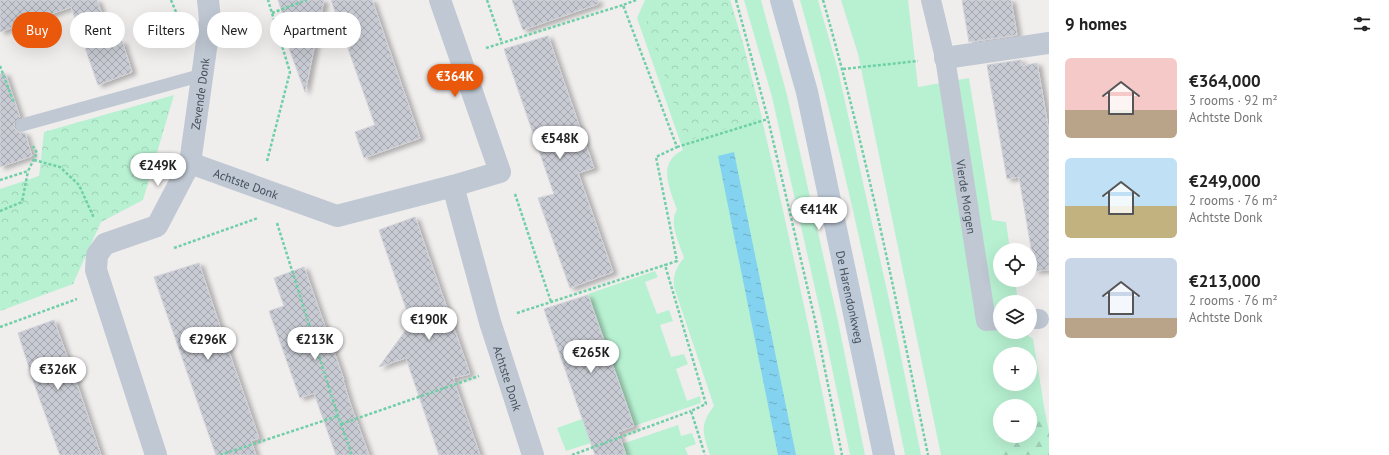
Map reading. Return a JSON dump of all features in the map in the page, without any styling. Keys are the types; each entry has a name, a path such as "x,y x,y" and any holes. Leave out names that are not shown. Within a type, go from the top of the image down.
{"main road":[{"name":"De Harendonkweg","path":"781,0 807,92 884,455"}],"street":[{"name":"Zevende Donk","path":"190,163 210,20 208,0"},
{"path":"440,0 458,56 500,172"},
{"name":"Vierde Morgen","path":"931,0 945,58 986,321 993,320"},
{"path":"945,58 1049,43"},
{"path":"156,455 96,270 97,255 106,244 157,226 190,163"},
{"name":"Achtste Donk","path":"190,163 260,188 278,204 338,216 500,172"},
{"name":"Achtste Donk","path":"453,186 490,322 533,455"}],"lane":[{"path":"22,125 202,75"}],"path":[{"path":"268,0 272,12"},
{"path":"275,12 308,0"},
{"path":"487,0 502,43"},
{"path":"458,56 636,0"},
{"path":"736,0 768,119 815,320 842,455"},
{"path":"823,0 843,69 901,319 928,455"},
{"path":"622,5 677,147"},
{"path":"260,188 290,72 283,48"},
{"path":"843,69 945,58"},
{"path":"0,66 22,125 37,153 28,171 22,202 0,211"},
{"path":"490,322 677,261 656,157 677,147 768,119"},
{"path":"34,160 60,167 79,185 106,244"},
{"path":"0,180 28,171"},
{"path":"500,172 510,181 551,302"},
{"path":"171,250 278,204 338,416 352,455"},
{"path":"572,455 691,411 706,404 665,266"},
{"path":"0,327 102,289"},
{"path":"341,424 504,367"},
{"path":"691,411 705,455"},
{"path":"220,455 338,416"}],"green space":[{"path":"645,0 730,0 772,161 835,455 710,455 704,435 704,424 714,406 674,287 676,271 684,258 674,227 677,210 671,194 667,177 667,169 675,155 683,150 637,18"},
{"path":"653,0 730,0 743,43 762,118 686,141 645,17"},
{"path":"744,0 761,0 787,95 838,321 865,455 850,455 822,320 772,97"},
{"path":"800,0 818,0 838,70 894,322 921,455 905,455 844,170"},
{"path":"841,0 908,0 918,87 969,78 992,220 1006,222 1009,243 993,243 993,287 1016,287 1017,295 993,295 993,339 1033,339 1034,347 993,347 993,391 1037,391 1037,363 1045,412 1037,413 1037,399 993,399 993,443 999,443 1001,455 941,455 858,54"},
{"path":"174,95 143,200 101,222 73,284 0,311 0,189 39,176 44,132"},
{"path":"655,271 658,277 645,282 657,314 669,310 673,321 660,325 671,357 684,354 688,364 676,369 687,401 700,396 701,403 634,426 588,294"},
{"path":"1045,412 1049,432 1049,455 1001,455 999,443 1037,443 1037,413"},
{"path":"582,419 591,443 566,451 557,428"},
{"path":"678,425 681,436 692,433 696,444 685,448 688,455 626,455 622,444"}],"water":[{"path":"734,152 796,455 778,455 718,156"}],"building":[{"path":"0,0 97,0 101,12 73,12 71,7 57,12 12,12 12,28 0,32"},
{"path":"278,0 324,0 322,12 282,12"},
{"path":"331,0 372,0 420,138 364,158 355,132 375,125 348,48 361,48 361,12 335,12"},
{"path":"512,0 598,0 598,4 523,30"},
{"path":"962,0 1011,0 1017,35 969,42"},
{"path":"548,36 594,168 578,173 613,272 570,288 538,198 554,194 504,49"},
{"path":"85,48 124,48 132,72 98,85"},
{"path":"289,48 314,48 305,92"},
{"path":"1021,60 1022,66 1037,63 1049,132 1049,270 1037,271 1037,243 1030,243 1019,177 1007,179 987,65"},
{"path":"5,73 20,117 14,123 14,128 20,133 25,133 32,156 0,167 0,74"},
{"path":"415,217 470,374 453,378 480,455 439,455 406,358 379,367 411,323 379,230"},
{"path":"199,263 259,438 251,441 256,455 216,455 154,277"},
{"path":"304,267 369,455 336,455 314,393 300,398 269,311 284,306 274,278"},
{"path":"588,295 634,426 618,432 626,455 595,455 544,309"},
{"path":"54,320 101,455 60,455 35,386 18,333"}]}
